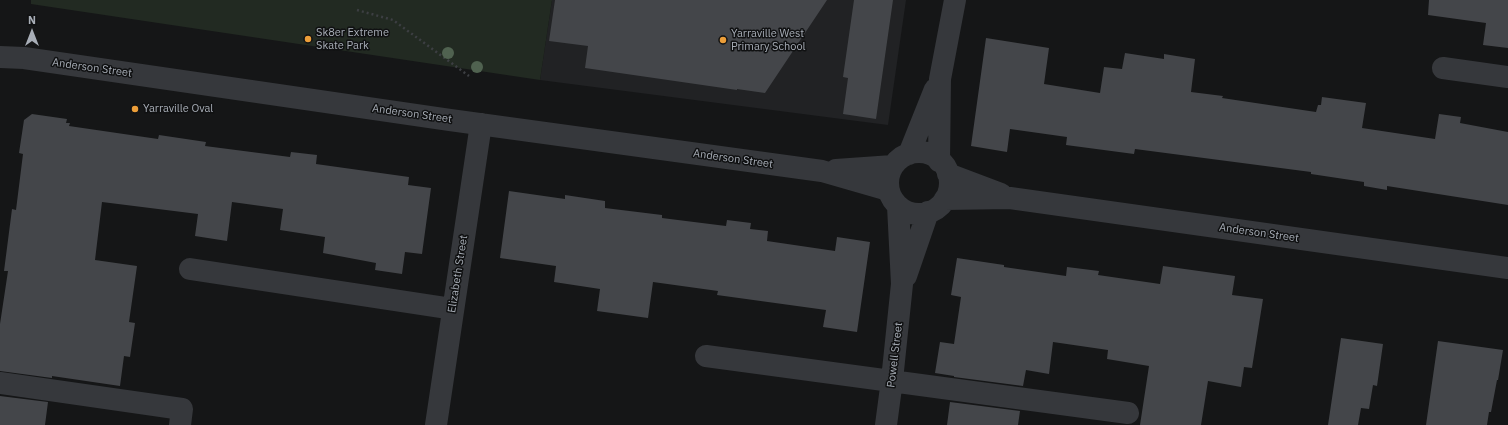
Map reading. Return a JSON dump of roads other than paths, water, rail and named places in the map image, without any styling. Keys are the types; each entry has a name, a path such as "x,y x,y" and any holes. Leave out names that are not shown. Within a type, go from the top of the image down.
{"street":[{"path":"940,79 901,160 888,181 893,198 904,211 912,213 920,214 928,212 941,205 948,191 944,168 940,79 955,0"},
{"name":"Anderson Street","path":"0,57 24,58 481,124 825,171 893,198"},
{"path":"1443,68 1508,78"},
{"name":"Elizabeth Street","path":"436,425 481,124"},
{"path":"901,160 925,153 944,168"},
{"name":"Anderson Street","path":"825,171 901,160"},
{"name":"Anderson Street","path":"944,168 1010,198"},
{"name":"Powell Street","path":"886,425 902,284 893,198"},
{"name":"Anderson Street","path":"945,199 1010,198 1508,268"},
{"name":"Powell Street","path":"902,284 928,212"},
{"path":"190,269 453,309"},
{"path":"706,356 1128,413"},
{"path":"0,383 182,409 180,425"}],"place":[{"name":"Sk8er Extreme Skate Park","path":"308,39"},
{"name":"Yarraville West Primary School","path":"723,40"},
{"name":"Yarraville Oval","path":"135,109"}]}
